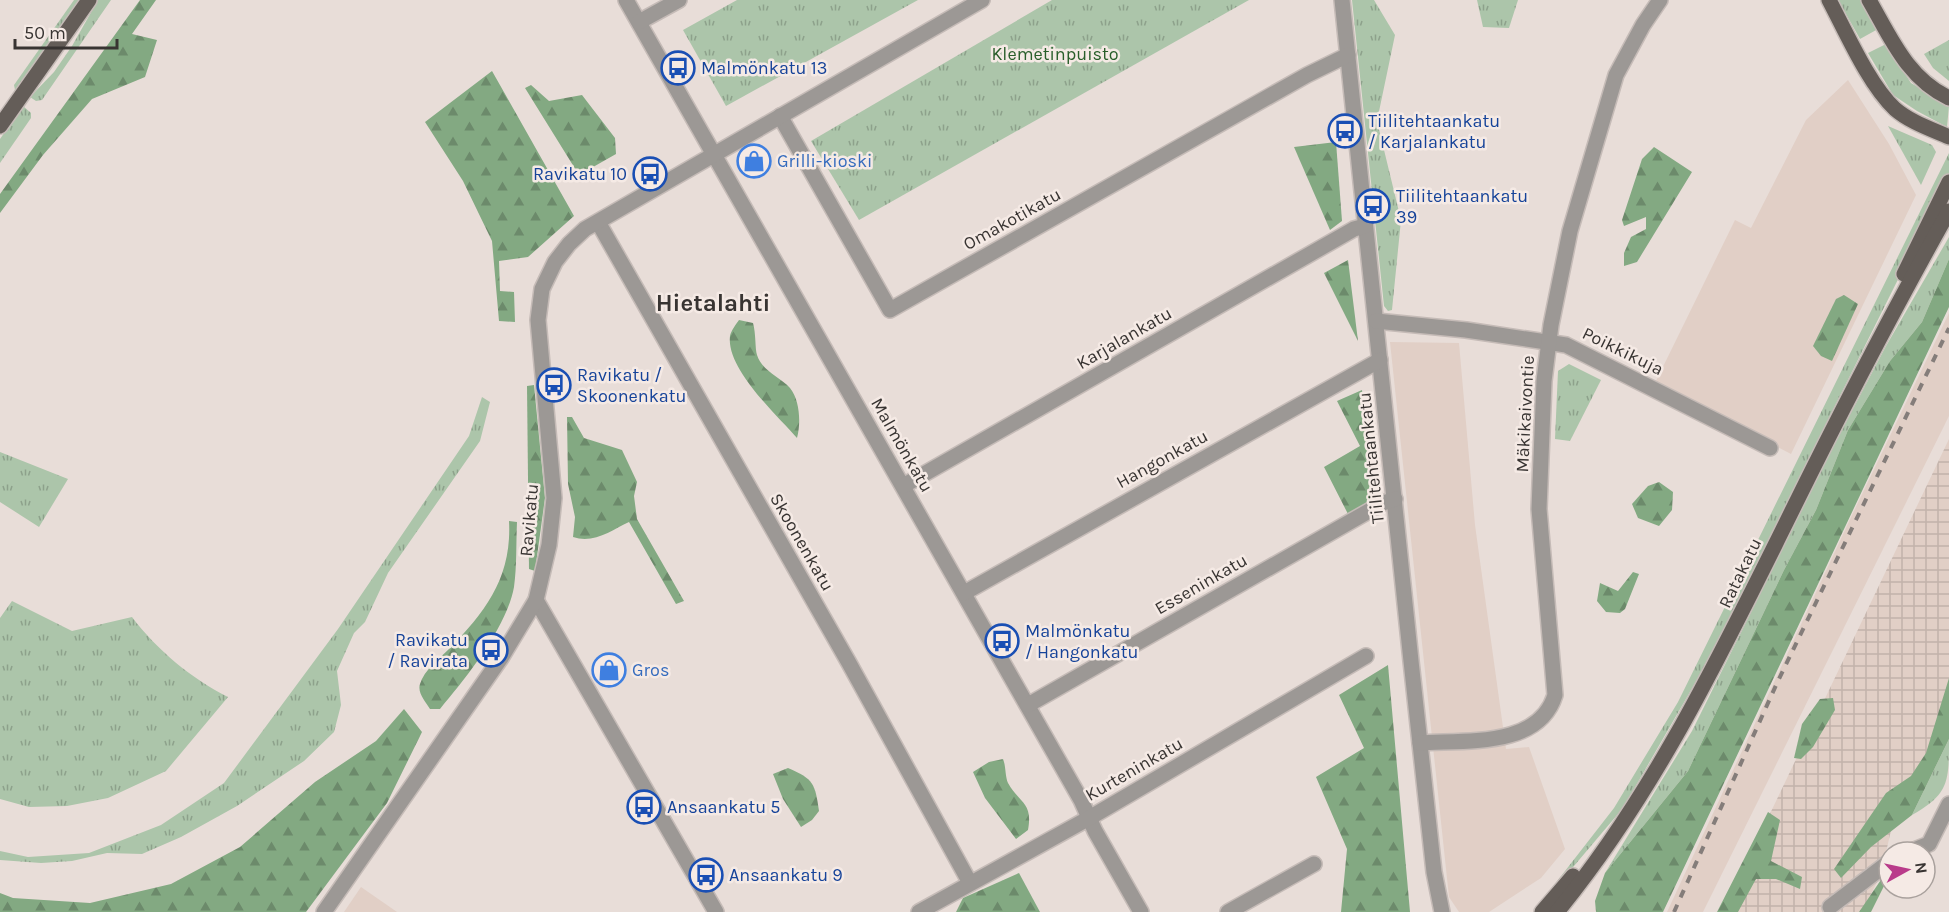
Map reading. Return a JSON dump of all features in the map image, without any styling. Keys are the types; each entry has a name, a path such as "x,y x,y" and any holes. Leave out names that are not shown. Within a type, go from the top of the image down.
{"main road":[{"path":"1,122 89,0"},
{"path":"1829,0 1879,89 1896,109 1920,125 1949,137"},
{"path":"1869,0 1904,62 1930,87 1949,98"},
{"name":"Ratakatu","path":"1872,349 1914,251 1949,182"},
{"name":"Ratakatu","path":"1557,912 1583,880 1633,809 1714,668 1872,349 1949,211"},
{"name":"Ratakatu","path":"1542,912 1633,809"}],"street":[{"name":"Malmönkatu","path":"626,0 1028,705 1141,912"},
{"path":"639,22 679,0"},
{"name":"Ravikatu","path":"324,912 501,658 536,600 549,545 554,498 538,320 542,289 555,262 569,244 598,222 982,0"},
{"name":"Tiilitehtaankatu","path":"1342,0 1434,872 1442,912"},
{"name":"Mäkikaivontie","path":"1420,743 1519,734 1529,730 1544,718 1552,705 1555,695 1539,509 1549,342 1557,288 1570,231 1616,75 1643,25 1660,0"},
{"name":"Omakotikatu","path":"780,116 890,310 1307,75 1348,55"},
{"name":"Skoonenkatu","path":"598,222 844,654 970,883"},
{"name":"Karjalankatu","path":"903,486 1354,229 1365,226"},
{"name":"Poikkikuja","path":"1376,321 1566,345 1770,448"},
{"name":"Hangonkatu","path":"964,593 1380,360"},
{"name":"Esseninkatu","path":"1028,705 1383,503 1395,499"},
{"path":"536,600 716,912"},
{"name":"Kurteninkatu","path":"919,912 1091,817 1366,656"},
{"path":"1931,840 1949,804"},
{"path":"1228,912 1314,864"},
{"path":"1830,908 1877,871"}],"shaded area":[{"path":"1848,80 1889,144 1916,195 1791,454 1655,383 1735,220 1751,228 1806,120"},
{"path":"1949,313 1949,416 1703,912 1667,912 1852,515"},
{"path":"1390,342 1459,343 1475,525 1506,749 1529,747 1565,849 1541,878 1489,912 1459,912 1449,897"},
{"path":"1949,439 1949,712 1895,813 1889,840 1877,840 1877,882 1862,912 1723,912"},
{"path":"361,887 397,912 344,912"}],"green space":[{"path":"74,0 79,0 15,90 14,85"},
{"path":"98,0 111,0 42,100 36,101 30,97 54,72 72,46"},
{"path":"140,0 156,0 132,34 157,40 145,77 92,99 43,155 0,213 0,194"},
{"path":"737,0 918,0 726,106 683,30"},
{"name":"Klemetinpuisto","path":"1052,0 1249,0 859,220 811,141"},
{"path":"1352,0 1374,0 1395,35 1377,121 1401,220 1392,310 1388,311 1384,306"},
{"path":"1477,0 1518,0 1509,28 1483,27"},
{"path":"1838,0 1861,0 1878,29 1860,39"},
{"path":"1949,40 1949,81 1933,68 1924,54"},
{"path":"1886,44 1911,83 1949,106 1947,127 1893,95 1868,53"},
{"path":"492,71 574,216 528,257 499,261 500,291 514,292 515,322 499,321 492,241 463,181 425,122"},
{"path":"531,85 549,101 582,95 615,138 616,154 579,175 525,88"},
{"path":"23,106 31,113 31,118 0,163 0,139"},
{"path":"1888,126 1932,145 1936,152 1921,185"},
{"path":"1336,142 1342,221 1330,230 1294,147"},
{"path":"1654,147 1692,172 1637,262 1624,266 1624,253 1631,237 1646,229 1646,217 1624,226 1622,220 1642,159"},
{"path":"1949,153 1949,177 1709,659 1623,808 1552,892 1551,889 1614,808 1678,702"},
{"path":"1949,237 1949,259 1922,322 1890,361 1848,430 1816,510 1784,570 1688,771 1605,873 1692,731 1836,441 1886,346"},
{"path":"1949,259 1949,307 1663,912 1596,912 1595,901 1605,873 1688,771 1784,570 1816,510 1848,430 1890,361 1922,322"},
{"path":"1348,260 1358,341 1324,273"},
{"path":"1844,295 1858,304 1832,361 1821,356 1813,346 1836,299"},
{"path":"739,320 753,323 759,361 790,388 796,399 799,412 797,438 754,391 736,363 731,349 730,336"},
{"path":"1569,364 1601,380 1570,441 1555,439 1558,371"},
{"path":"534,385 545,498 535,571 529,569 527,386"},
{"path":"1362,390 1374,502 1349,516 1324,467 1360,446 1337,401"},
{"path":"482,397 490,402 480,441 388,573 365,622 354,633 337,671 341,705 334,732 304,761 237,806 181,837 142,854 107,853 72,861 41,863 0,860 0,851 28,857 89,853 161,825 224,783 338,629 469,436"},
{"path":"567,417 572,417 584,438 622,450 637,482 634,496 637,519 684,601 676,604 629,522 588,539 573,537 575,517 568,484"},
{"path":"0,452 68,479 39,527 0,502"},
{"path":"1659,482 1673,492 1672,510 1659,526 1638,518 1632,504 1648,486"},
{"path":"509,521 517,522 516,571 510,602 503,619 473,667 440,709 430,709 420,691 422,679 432,665 474,621 494,592 506,559"},
{"path":"1633,572 1639,574 1625,609 1620,613 1606,612 1597,601 1600,583 1618,591"},
{"path":"12,601 72,631 132,617 152,641 176,663 201,682 228,697 166,771 108,798 67,806 29,807 0,799 0,618"},
{"path":"1388,665 1410,912 1341,912 1347,849 1316,777 1364,748 1339,695"},
{"path":"1949,678 1949,739 1912,815 1877,840 1841,878 1834,869 1886,793 1911,776 1926,753"},
{"path":"1833,698 1835,710 1813,747 1801,759 1794,758 1802,724 1820,699"},
{"path":"404,709 422,732 387,803 306,912 0,912 0,893 13,898 90,903 171,884 240,847 315,782 376,741"},
{"path":"1949,739 1947,776 1944,785 1933,800 1912,815"},
{"path":"1003,759 1008,783 1029,814 1028,830 1016,839 985,798 973,772 989,762"},
{"path":"788,768 808,779 816,794 819,811 812,820 801,827 783,799 773,774"},
{"path":"1768,812 1780,820 1771,861 1802,877 1800,889 1776,879 1756,879 1738,912 1717,912"},
{"path":"1019,873 1040,912 956,912 963,898"},
{"path":"1877,886 1877,900 1871,912 1859,912"}],"railway":[{"path":"1674,912 1777,683 1949,328"}],"place":[{"name":"Malmönkatu 13","path":"678,68"},
{"name":"Tiilitehtaankatu / Karjalankatu","path":"1345,131"},
{"name":"Grilli-kioski","path":"754,161"},
{"name":"Ravikatu 10","path":"650,174"},
{"name":"Tiilitehtaankatu 39","path":"1373,206"},
{"name":"Ravikatu / Skoonenkatu","path":"554,385"},
{"name":"Malmönkatu / Hangonkatu","path":"1002,641"},
{"name":"Ravikatu / Ravirata","path":"491,650"},
{"name":"Gros","path":"609,670"},
{"name":"Ansaankatu 5","path":"644,807"},
{"name":"Ansaankatu 9","path":"706,875"}],"district":[{"name":"Hietalahti","path":"713,303"}]}
